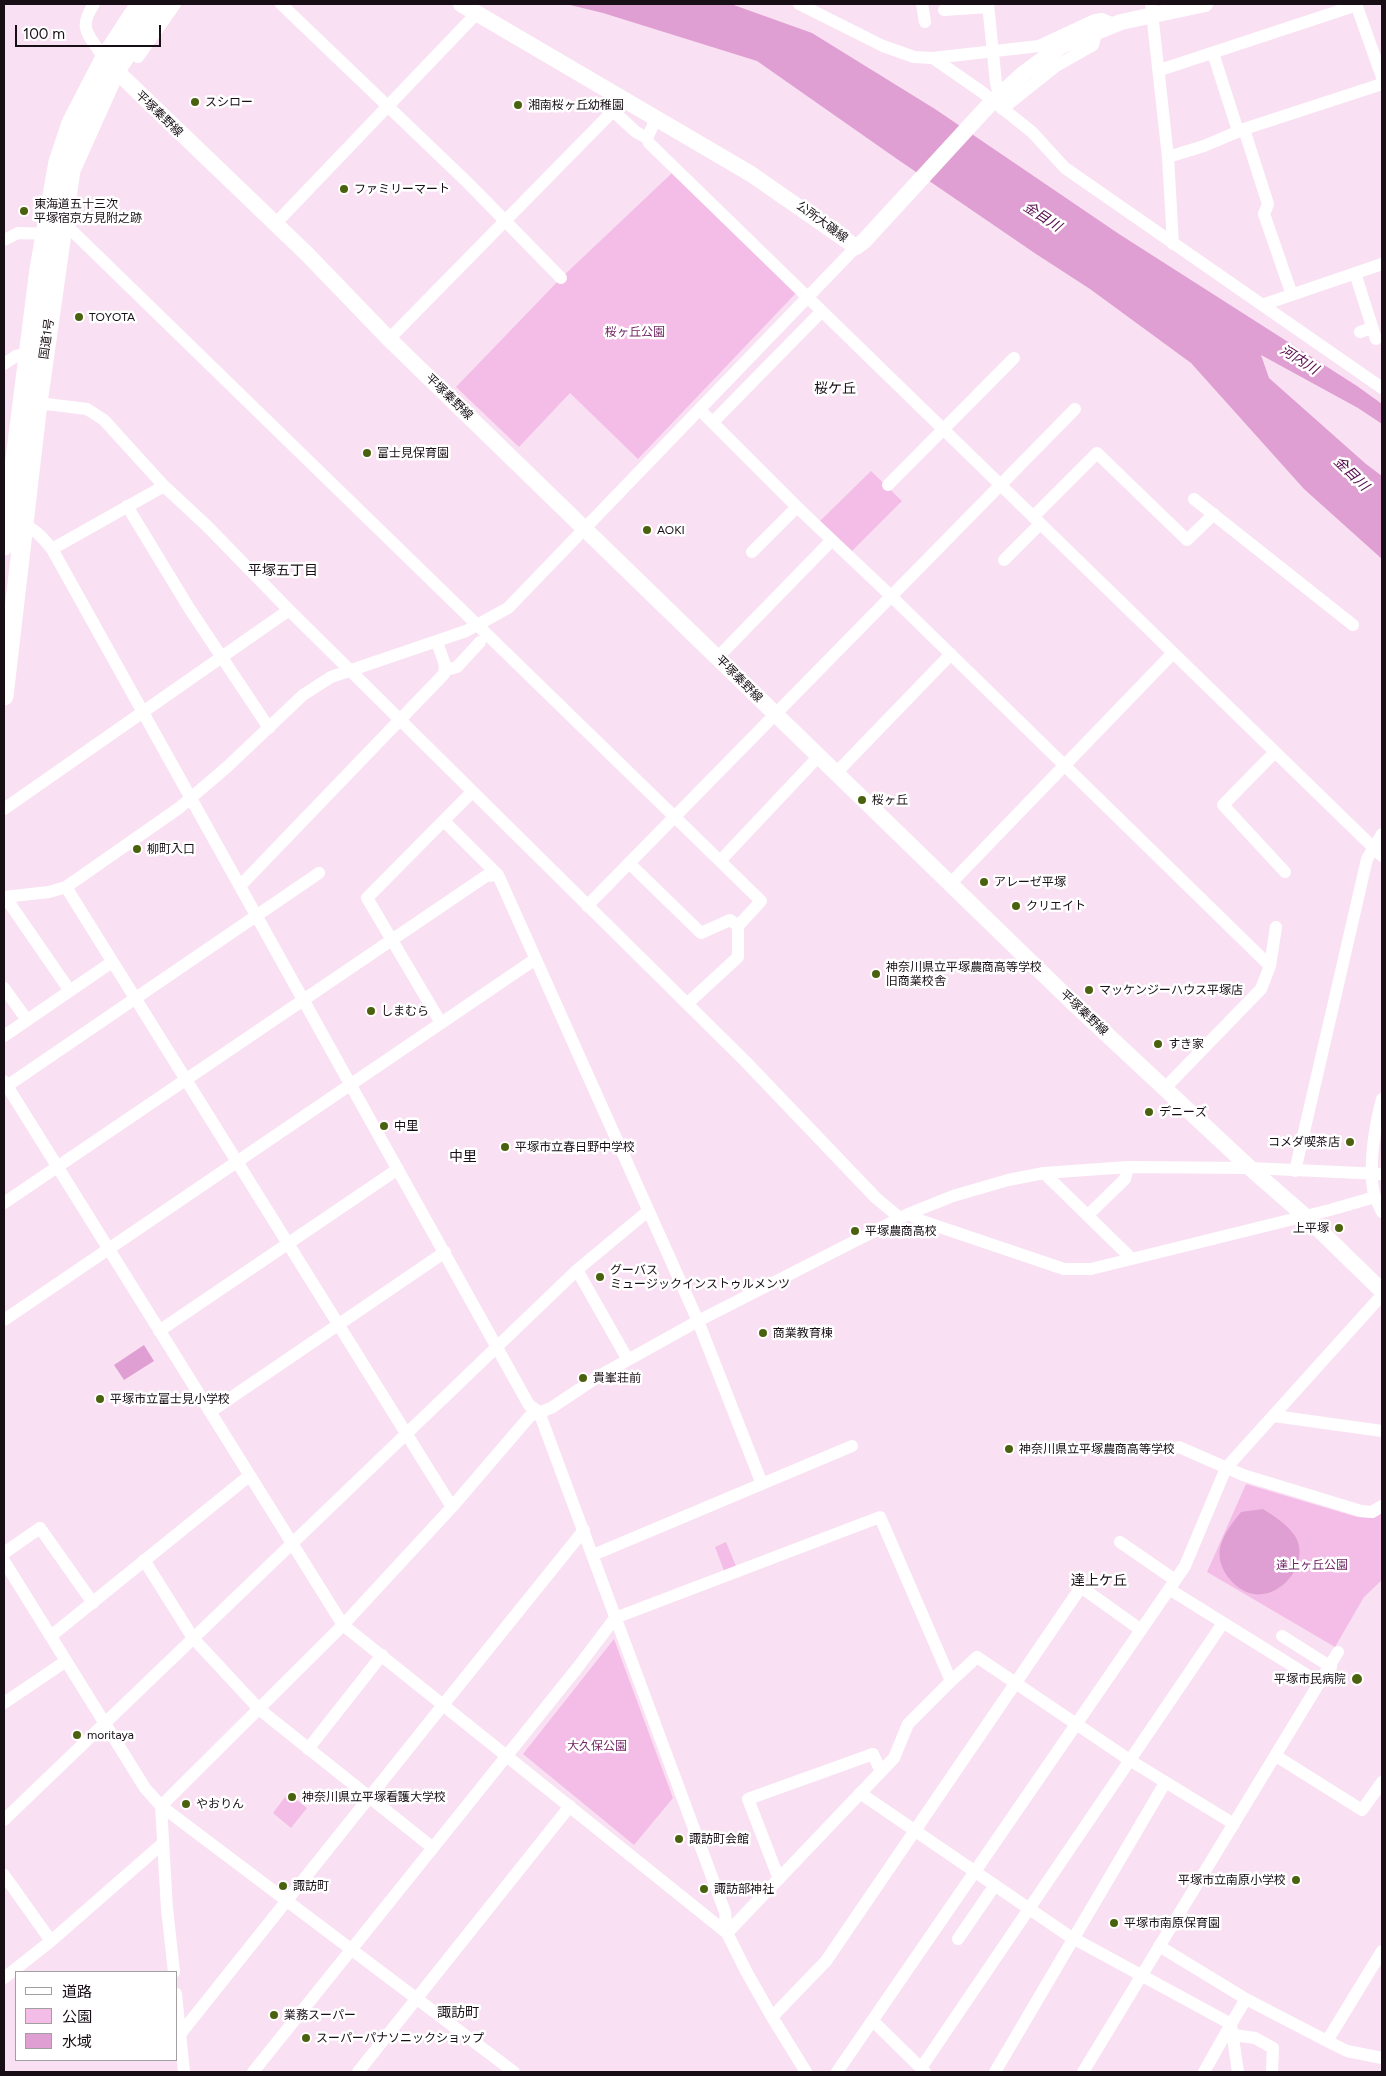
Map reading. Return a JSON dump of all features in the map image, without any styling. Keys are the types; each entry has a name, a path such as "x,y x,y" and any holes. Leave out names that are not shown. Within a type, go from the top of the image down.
{"highway":[{"name":"国道1号","path":"4,696 27,354 71,170 110,65 140,4"},
{"name":"国道1号","path":"110,65 129,51 160,4"},
{"name":"国道1号","path":"4,546 16,523 38,403 56,230"}],"main road":[{"name":"公所大磯線","path":"461,4 751,174 862,242 988,106 1023,74 1061,46 1152,9 1205,4"},
{"name":"平塚秦野線","path":"110,65 307,254 389,339 1071,1001 1250,1168 1305,1216 1382,1291"}],"street":[{"path":"94,4 86,16 85,23 90,37 110,65"},
{"path":"129,51 138,57 175,4"},
{"path":"281,4 468,183 504,222 561,278"},
{"path":"799,4 883,46 914,58 933,58 1039,46 1095,20 1102,19 1114,24"},
{"path":"922,4 925,22"},
{"path":"1160,70 1356,5 1382,77"},
{"path":"944,10 988,6 996,82 1002,109"},
{"path":"1152,9 1168,157 1173,244"},
{"path":"275,224 477,13"},
{"path":"1002,109 1056,66 1093,45 1097,30"},
{"path":"1213,54 1268,204 1264,214 1292,295"},
{"path":"933,58 1032,132 1065,168 1382,388"},
{"path":"1168,157 1204,146 1241,130 1382,84"},
{"path":"389,339 613,111 636,132 648,138"},
{"path":"656,119 648,138 649,143 1378,852"},
{"path":"4,240 18,233 56,230 478,626 761,901 738,926 738,957 688,1003"},
{"path":"70,991 5,897 66,887 192,798 269,728 302,695 331,676 394,654 437,642 478,626 508,608 862,242"},
{"path":"1262,305 1354,274 1381,268"},
{"path":"1354,274 1374,333 1360,332"},
{"path":"713,422 821,312"},
{"path":"4,364 16,356 27,354"},
{"path":"888,485 1014,358"},
{"path":"38,403 90,410 118,434 164,486 207,526 348,670 587,906 688,1003 876,1198 904,1216 1064,1269 1091,1269 1375,1197"},
{"path":"587,906 1076,408"},
{"path":"700,410 797,507 951,654 1270,966"},
{"path":"1004,560 1097,453 1187,540 1214,514"},
{"path":"52,549 164,486"},
{"path":"1194,500 1353,625"},
{"path":"127,506 222,658 269,728"},
{"path":"752,552 797,507"},
{"path":"16,523 38,532 52,549 529,1405 538,1412 584,1530 725,1912 727,1933 772,2018 806,2072"},
{"path":"717,658 832,540"},
{"path":"4,809 289,610"},
{"path":"437,642 446,670"},
{"path":"240,886 401,721 446,670 457,667 480,642"},
{"path":"950,884 1173,653"},
{"path":"837,772 951,654"},
{"path":"1275,752 1223,805 1285,872"},
{"path":"720,861 818,757"},
{"path":"441,1024 367,898 472,792"},
{"path":"444,821 498,875 534,960 698,1322 762,1484"},
{"path":"1295,1171 1367,859 1378,852 1382,834"},
{"path":"629,863 701,933 730,920 738,926"},
{"path":"319,873 5,1085 343,1625 727,1933"},
{"path":"4,1204 486,876 498,875"},
{"path":"66,887 452,1507"},
{"path":"1165,1088 1261,989 1270,966 1276,927"},
{"path":"4,1320 350,1083 441,1024 534,960"},
{"path":"4,1036 112,962"},
{"path":"4,988 27,1020"},
{"path":"1382,1099 1376,1121 1377,1174 1375,1197 1382,1212"},
{"path":"174,1971 162,1844 161,1806 343,1625 452,1507 530,1416 551,1408 628,1360 698,1322 904,1216 953,1196 1008,1180 1044,1173 1128,1167 1250,1168 1377,1174"},
{"path":"1088,1215 1125,1178 1128,1167"},
{"path":"159,1331 398,1169"},
{"path":"1044,1173 1132,1259"},
{"path":"4,1820 497,1345 577,1270 648,1212"},
{"path":"210,1412 445,1252"},
{"path":"577,1270 628,1360"},
{"path":"837,2072 874,2022 1185,1566 1226,1468 1382,1295"},
{"path":"1274,1416 1382,1431"},
{"path":"593,1555 852,1446"},
{"path":"1179,1447 1243,1476 1361,1511 1372,1512 1382,1506"},
{"path":"51,1636 249,1476"},
{"path":"253,2072 615,1618 880,1517 950,1681"},
{"path":"4,1553 40,1528 93,1603"},
{"path":"181,2033 584,1530"},
{"path":"1120,1542 1224,1624 1320,1684"},
{"path":"144,1560 193,1638 259,1709 432,1848"},
{"path":"4,1561 145,1788 161,1806 514,2072"},
{"path":"772,2018 826,1961 1081,1587 1141,1630"},
{"path":"874,2022 923,2070 1224,1624"},
{"path":"1282,1636 1331,1667"},
{"path":"1082,2072 1331,1667 1338,1652"},
{"path":"308,1749 382,1655"},
{"path":"727,1933 894,1758 908,1724 950,1681 978,1657 1130,1761 1234,1824"},
{"path":"4,1703 66,1660"},
{"path":"779,1879 748,1800 873,1754 881,1772"},
{"path":"1276,1756 1362,1810 1382,1782"},
{"path":"995,2072 1165,1783"},
{"path":"860,1793 1074,1938 1232,2030 1255,2038 1273,2048 1272,2072"},
{"path":"358,2072 570,1806"},
{"path":"4,1978 51,1941 162,1844"},
{"path":"4,1875 51,1941"},
{"path":"958,1939 995,1885"},
{"path":"1159,1946 1246,1999 1327,2041 1347,2050 1382,2058"},
{"path":"1327,2041 1382,1950"},
{"path":"1204,2072 1232,2030 1246,1999"},
{"path":"178,2010 184,2072"},
{"path":"1232,2030 1238,2072"}],"green space":[{"name":"桜ヶ丘公園","path":"672,173 796,293 638,459 570,393 519,447 456,387 561,278"},
{"path":"871,471 902,501 850,553 819,522"},
{"name":"達上ヶ丘公園","path":"1246,1484 1357,1517 1374,1518 1382,1513 1382,1580 1364,1597 1335,1647 1207,1572"},
{"path":"726,1542 736,1566 724,1571 715,1547"},
{"name":"大久保公園","path":"614,1639 673,1798 634,1845 523,1754"},
{"path":"288,1793 307,1808 291,1828 273,1813"}],"water":[{"path":"566,4 731,4 812,33 935,109 1119,234 1357,386 1382,404 1382,424 1358,408 1261,355 1269,378 1382,476 1382,559 1304,489 1191,363 1090,289 897,159 757,61 603,13"},
{"path":"144,1345 154,1361 124,1380 114,1365"},
{"path":"1263,1509 1280,1521 1295,1536 1299,1546 1299,1557 1291,1577 1283,1585 1274,1591 1264,1594 1253,1594 1246,1592 1233,1583 1224,1570 1219,1556 1221,1543 1241,1512"}],"place":[{"name":"スシロー","path":"195,102"},
{"name":"湘南桜ヶ丘幼稚園","path":"518,105"},
{"name":"ファミリーマート","path":"344,189"},
{"name":"東海道五十三次 平塚宿京方見附之跡","path":"24,211"},
{"name":"TOYOTA","path":"79,317"},
{"name":"富士見保育園","path":"367,453"},
{"name":"AOKI","path":"647,530"},
{"name":"桜ヶ丘","path":"862,800"},
{"name":"柳町入口","path":"137,849"},
{"name":"アレーゼ平塚","path":"984,882"},
{"name":"クリエイト","path":"1016,906"},
{"name":"神奈川県立平塚農商高等学校 旧商業校舎","path":"876,974"},
{"name":"マッケンジーハウス平塚店","path":"1089,990"},
{"name":"しまむら","path":"371,1011"},
{"name":"すき家","path":"1158,1044"},
{"name":"デニーズ","path":"1149,1112"},
{"name":"中里","path":"384,1126"},
{"name":"コメダ喫茶店","path":"1350,1142"},
{"name":"平塚市立春日野中学校","path":"505,1147"},
{"name":"上平塚","path":"1339,1228"},
{"name":"平塚農商高校","path":"855,1231"},
{"name":"グーバス ミュージックインストゥルメンツ","path":"600,1277"},
{"name":"商業教育棟","path":"763,1333"},
{"name":"貴峯荘前","path":"583,1378"},
{"name":"平塚市立富士見小学校","path":"100,1399"},
{"name":"神奈川県立平塚農商高等学校","path":"1009,1449"},
{"name":"平塚市民病院","path":"1357,1679"},
{"name":"moritaya","path":"77,1735"},
{"name":"神奈川県立平塚看護大学校","path":"292,1797"},
{"name":"やおりん","path":"186,1804"},
{"name":"諏訪町会館","path":"679,1839"},
{"name":"平塚市立南原小学校","path":"1296,1880"},
{"name":"諏訪町","path":"283,1886"},
{"name":"諏訪部神社","path":"704,1889"},
{"name":"平塚市南原保育園","path":"1114,1923"},
{"name":"業務スーパー","path":"274,2015"},
{"name":"スーパーパナソニックショップ","path":"306,2038"}],"district":[{"name":"桜ケ丘","path":"835,389"},
{"name":"平塚五丁目","path":"283,571"},
{"name":"中里","path":"463,1157"},
{"name":"達上ケ丘","path":"1099,1581"},
{"name":"諏訪町","path":"458,2013"}],"water label":[{"name":"金目川","path":"1042,217"},
{"name":"河内川","path":"1299,360"},
{"name":"金目川","path":"1351,474"}]}
